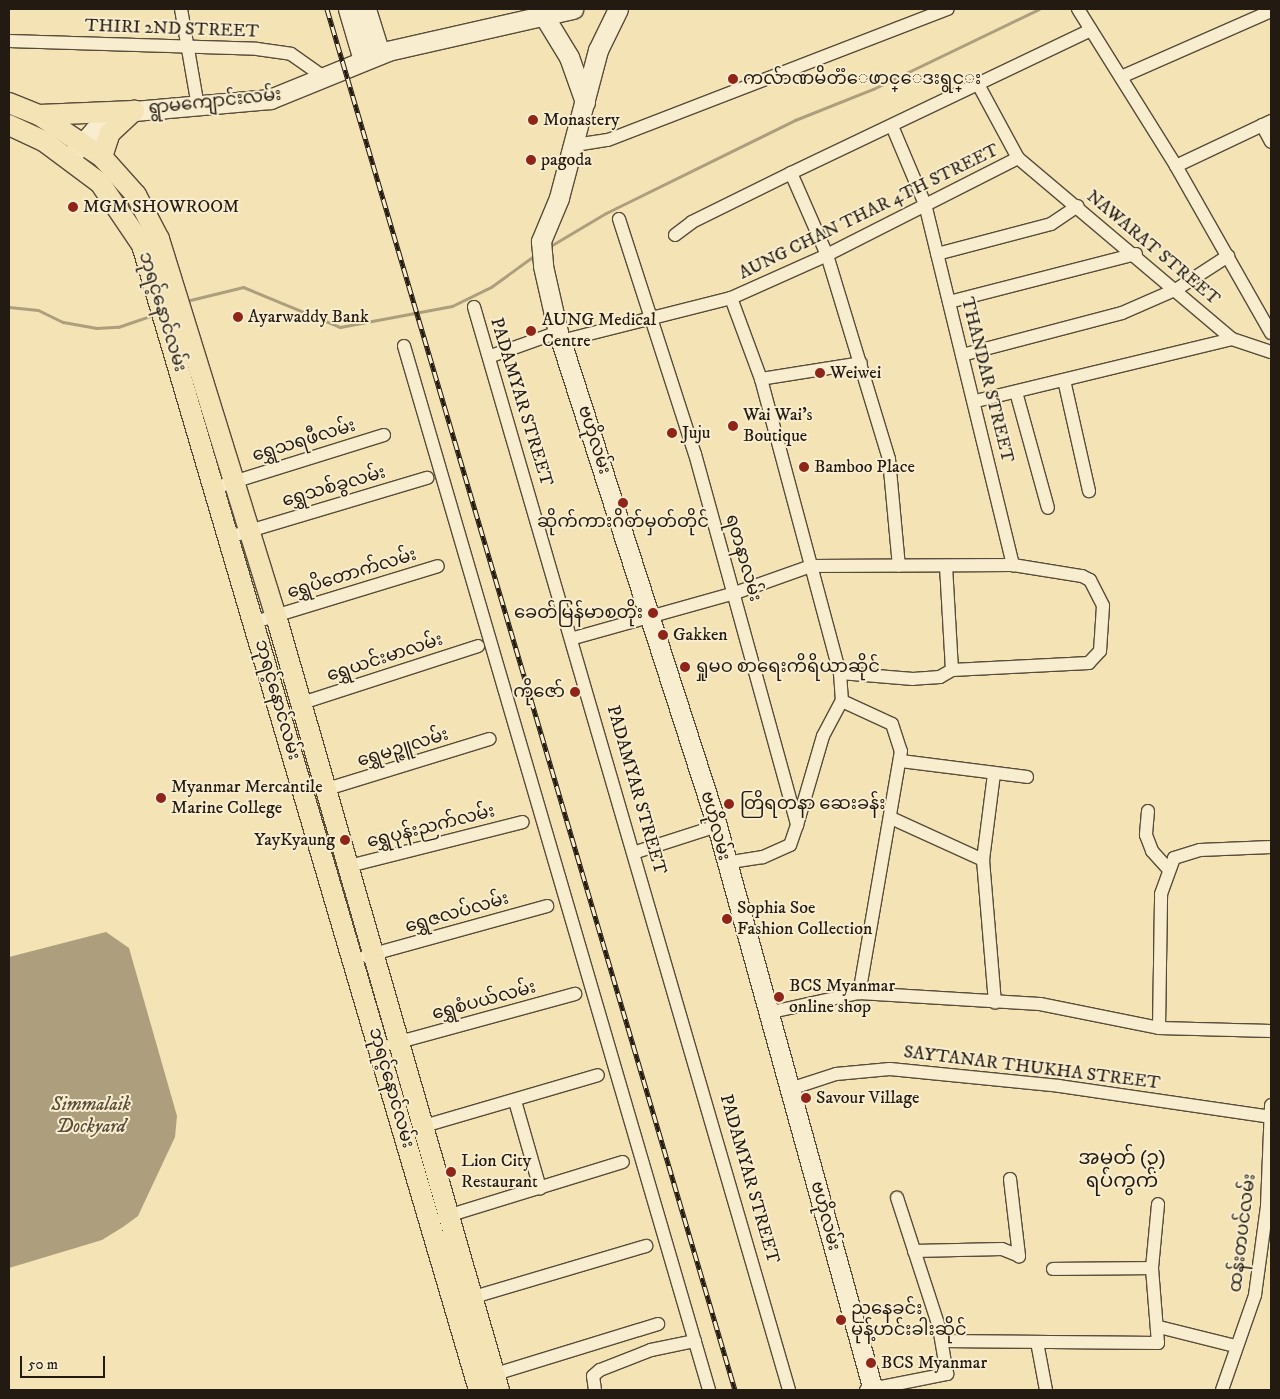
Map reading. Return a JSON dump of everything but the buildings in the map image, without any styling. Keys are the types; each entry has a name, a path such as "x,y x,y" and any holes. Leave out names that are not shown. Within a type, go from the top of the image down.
{"main road":[{"path":"348,9 371,57"},
{"path":"366,9 371,57"},
{"name":"ရွာမကျောင်းလမ်း","path":"70,157 83,141 106,122 134,110 270,99 326,78 371,57 573,9"},
{"path":"575,145 598,50 618,9"},
{"path":"544,16 570,56 586,104"},
{"path":"9,103 39,114 83,141 102,158 110,133 134,110"},
{"path":"39,114 134,110"},
{"name":"ဘုရင့်နောင်လမ်း","path":"9,125 70,157 100,182 128,218 164,282"},
{"name":"ဗဟိုလမ်း","path":"575,145 541,241 543,266 559,336 653,616 718,826 725,863 790,1089 870,1389"},
{"name":"ဘုရင့်နောင်လမ်း","path":"102,158 136,195 152,222 164,282 214,488 355,959 454,1303 487,1384"},
{"name":"ဘုရင့်နောင်လမ်း","path":"174,318 235,481 402,1042 449,1215 474,1297 487,1384"}],"street":[{"path":"181,9 198,106"},
{"path":"575,145 608,140 948,9"},
{"path":"1078,9 1176,166 1271,333"},
{"path":"1121,77 1271,12"},
{"path":"675,235 692,222 791,173 979,86 1091,30"},
{"name":"THIRI 2ND STREET","path":"9,41 291,54 326,78"},
{"path":"979,86 1018,158"},
{"path":"1176,166 1267,123 1271,142"},
{"name":"THANDAR STREET","path":"892,126 925,204 962,355 976,401 1013,565"},
{"name":"AUNG CHAN THAR 4TH STREET","path":"492,356 559,336 652,317 731,298 827,255 1018,158"},
{"name":"NAWARAT STREET","path":"1018,158 1136,254 1232,339 1271,352"},
{"path":"791,173 827,255 889,459 899,566"},
{"path":"937,254 1051,224 1078,206"},
{"name":"ရတနာလမ်း","path":"619,219 652,317 735,593 797,825"},
{"path":"949,302 1136,254"},
{"path":"962,355 1122,313 1177,289 1228,256"},
{"path":"725,863 763,857 790,845 823,736 842,701 840,673 761,379 731,298"},
{"name":"PADAMYAR STREET","path":"474,307 492,356 761,1284 789,1390"},
{"path":"976,401 1232,339"},
{"path":"404,346 709,1390"},
{"path":"761,379 861,363"},
{"path":"1064,380 1089,491"},
{"path":"1016,392 1048,508"},
{"name":"ရွှေသရဖီလမ်း","path":"214,488 384,434"},
{"name":"ရွှေသစ်ခွလမ်း","path":"229,537 427,478"},
{"path":"574,638 735,593 810,566 1013,565 1082,576 1090,580 1105,618 1100,651 1089,663 952,670 940,678 913,679 840,673"},
{"name":"ရွှေပိတောက်လမ်း","path":"255,622 438,566"},
{"path":"946,566 952,670"},
{"name":"ရွှေယင်းမာလမ်း","path":"302,703 478,646"},
{"path":"842,701 892,724 901,761 859,993"},
{"name":"ရွှေမဉ္ဇူလမ်း","path":"327,789 490,740"},
{"path":"901,761 1028,777"},
{"path":"994,774 982,860 995,1002"},
{"path":"1148,811 1146,835 1152,851 1168,869"},
{"path":"891,818 982,860"},
{"name":"ရွှေပုန်းညက်လမ်း","path":"349,866 523,822"},
{"path":"636,852 718,826"},
{"path":"1159,1028 1161,894 1168,869 1174,858 1200,850 1271,848"},
{"path":"340,910 361,904"},
{"name":"ရွှေဇလပ်လမ်း","path":"355,959 547,906"},
{"path":"767,1013 859,993 995,1002 1086,1011 1159,1028 1271,1031"},
{"name":"ရွှေစံပယ်လမ်း","path":"380,1048 575,994"},
{"name":"SAYTANAR THUKHA STREET","path":"790,1089 836,1074 890,1069 1059,1086 1271,1116"},
{"path":"424,1126 598,1075"},
{"path":"514,1101 540,1188"},
{"name":"ထန်းတပင်လမ်း","path":"1222,1390 1235,1346 1255,1295 1267,1206 1271,1105"},
{"path":"430,1221 623,1162"},
{"path":"914,1251 1002,1249 1019,1256 1010,1179"},
{"path":"870,1389 947,1374 942,1341 896,1198"},
{"path":"942,1341 1158,1343 1159,1328 1152,1268 1158,1204"},
{"path":"454,1303 646,1246"},
{"path":"1053,1269 1152,1268"},
{"path":"487,1384 658,1324"},
{"path":"1159,1328 1235,1346"},
{"path":"595,1390 593,1376 600,1370 652,1350 695,1341"},
{"path":"1037,1342 1046,1390"}],"water":[{"name":"Simmalaik Dockyard","path":"106,932 129,948 177,1116 175,1137 138,1216 102,1240 9,1268 9,957"}],"waterway":[{"path":"547,248 606,213 795,120 873,89 1039,9"},
{"path":"186,301 243,287 340,327 452,306 491,287 535,255"},
{"path":"9,307 38,310 63,322 96,328 118,327 155,314"}],"railway":[{"path":"327,9 735,1390"}],"place":[{"name":"ကလ်ာဏမိတၱေဖာင္ေဒးရွင္း","path":"733,79"},
{"name":"Monastery","path":"533,120"},
{"name":"pagoda","path":"531,160"},
{"name":"MGM SHOWROOM","path":"73,207"},
{"name":"Ayarwaddy Bank","path":"238,317"},
{"name":"AUNG Medical Centre","path":"531,331"},
{"name":"Weiwei","path":"820,373"},
{"name":"Wai Wai's Boutique","path":"733,426"},
{"name":"Juju","path":"672,433"},
{"name":"Bamboo Place","path":"804,467"},
{"name":"ဆိုက်ကားဂိတ်မှတ်တိုင်","path":"623,503"},
{"name":"ခေတ်မြန်မာစတိုး","path":"653,613"},
{"name":"Gakken","path":"663,635"},
{"name":"ရှုမဝ စာရေးကိရိယာဆိုင်","path":"685,667"},
{"name":"ကိုဇော်","path":"575,692"},
{"name":"Myanmar Mercantile Marine College","path":"161,798"},
{"name":"တြိရတနာ ဆေးခန်း","path":"729,804"},
{"name":"YayKyaung","path":"345,840"},
{"name":"Sophia Soe Fashion Collection","path":"727,919"},
{"name":"BCS Myanmar online shop","path":"779,997"},
{"name":"Savour Village","path":"806,1098"},
{"name":"Lion City Restaurant","path":"451,1172"},
{"name":"ညနေခင်း မုန့်ဟင်းခါးဆိုင်","path":"841,1320"},
{"name":"BCS Myanmar","path":"871,1363"}],"district":[{"name":"အမှတ် (၃) ရပ်ကွက်","path":"1122,1170"}]}
